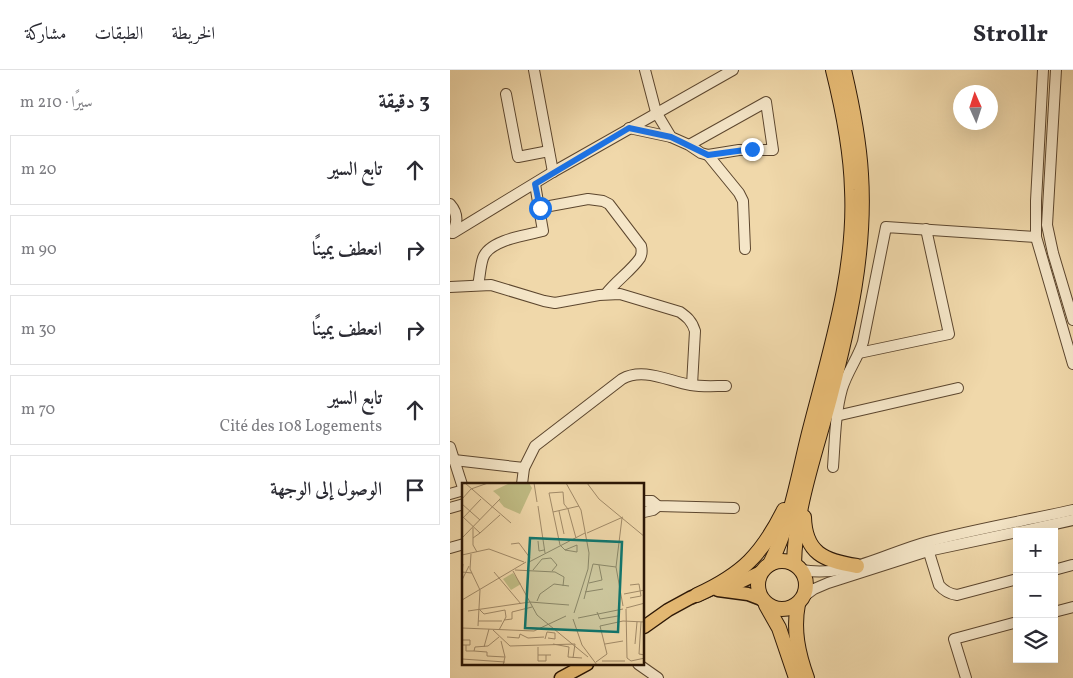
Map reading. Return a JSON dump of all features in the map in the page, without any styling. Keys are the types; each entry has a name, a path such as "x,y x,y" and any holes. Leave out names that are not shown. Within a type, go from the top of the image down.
{"highway":[{"path":"807,678 795,634 801,600 806,588 805,579 798,567 796,538 799,496 849,263 852,192 850,154 833,70"},
{"path":"796,678 779,628 764,602 757,585 799,496 841,356 854,297 862,229 861,175 853,109 844,70"},
{"path":"799,496 807,536 811,546 824,558 833,562 856,566"},
{"path":"697,595 718,585 755,557 799,496"},
{"path":"766,568 782,561 798,567"},
{"path":"764,602 774,609 782,610 791,608 801,600"}],"main road":[{"path":"645,626 668,610 697,595 711,589 738,583 766,568"},
{"path":"711,589 748,594 764,602"},
{"path":"566,677 584,666"}],"street":[{"path":"534,70 553,172"},
{"path":"645,70 656,112 671,137"},
{"path":"452,234 553,172 733,70"},
{"path":"1043,70 1036,237 1073,364"},
{"path":"1056,70 1047,225 1073,320"},
{"path":"506,94 518,157 549,151"},
{"path":"629,128 671,137 689,145 700,153 708,155 739,150 773,150 766,102 689,145"},
{"path":"708,155 740,193 743,201 745,249"},
{"path":"478,285 483,257 492,247 507,240 542,231 535,184"},
{"path":"540,208 588,199 603,201 608,204 636,239 641,246 642,253 640,258 615,282 606,294"},
{"path":"451,205 457,215 456,225 452,234"},
{"path":"833,467 836,416 843,387 859,353 886,227 1036,237"},
{"path":"859,353 949,334 926,229"},
{"path":"450,287 491,285 555,303 606,294 628,296 680,312 693,324 695,331 692,385"},
{"path":"522,483 524,468 531,451 540,441 630,374 648,375 692,385 726,386"},
{"path":"836,416 958,388"},
{"path":"450,447 462,485"},
{"path":"454,460 524,468"},
{"path":"645,501 652,502 658,506 734,508"},
{"path":"645,512 653,510 658,506"},
{"path":"798,567 826,573 1073,510"},
{"path":"1036,528 1073,520"},
{"path":"801,600 814,589 828,583 927,547 1013,533"},
{"path":"927,547 939,585 951,594 1013,581"},
{"path":"1058,569 1072,565"},
{"path":"1058,611 1073,607"},
{"path":"966,678 954,639 1013,623"},
{"path":"641,666 658,678"}],"route":[{"path":"540,208 535,184 629,128 671,137 689,145 700,153 708,155 752,149"}]}
